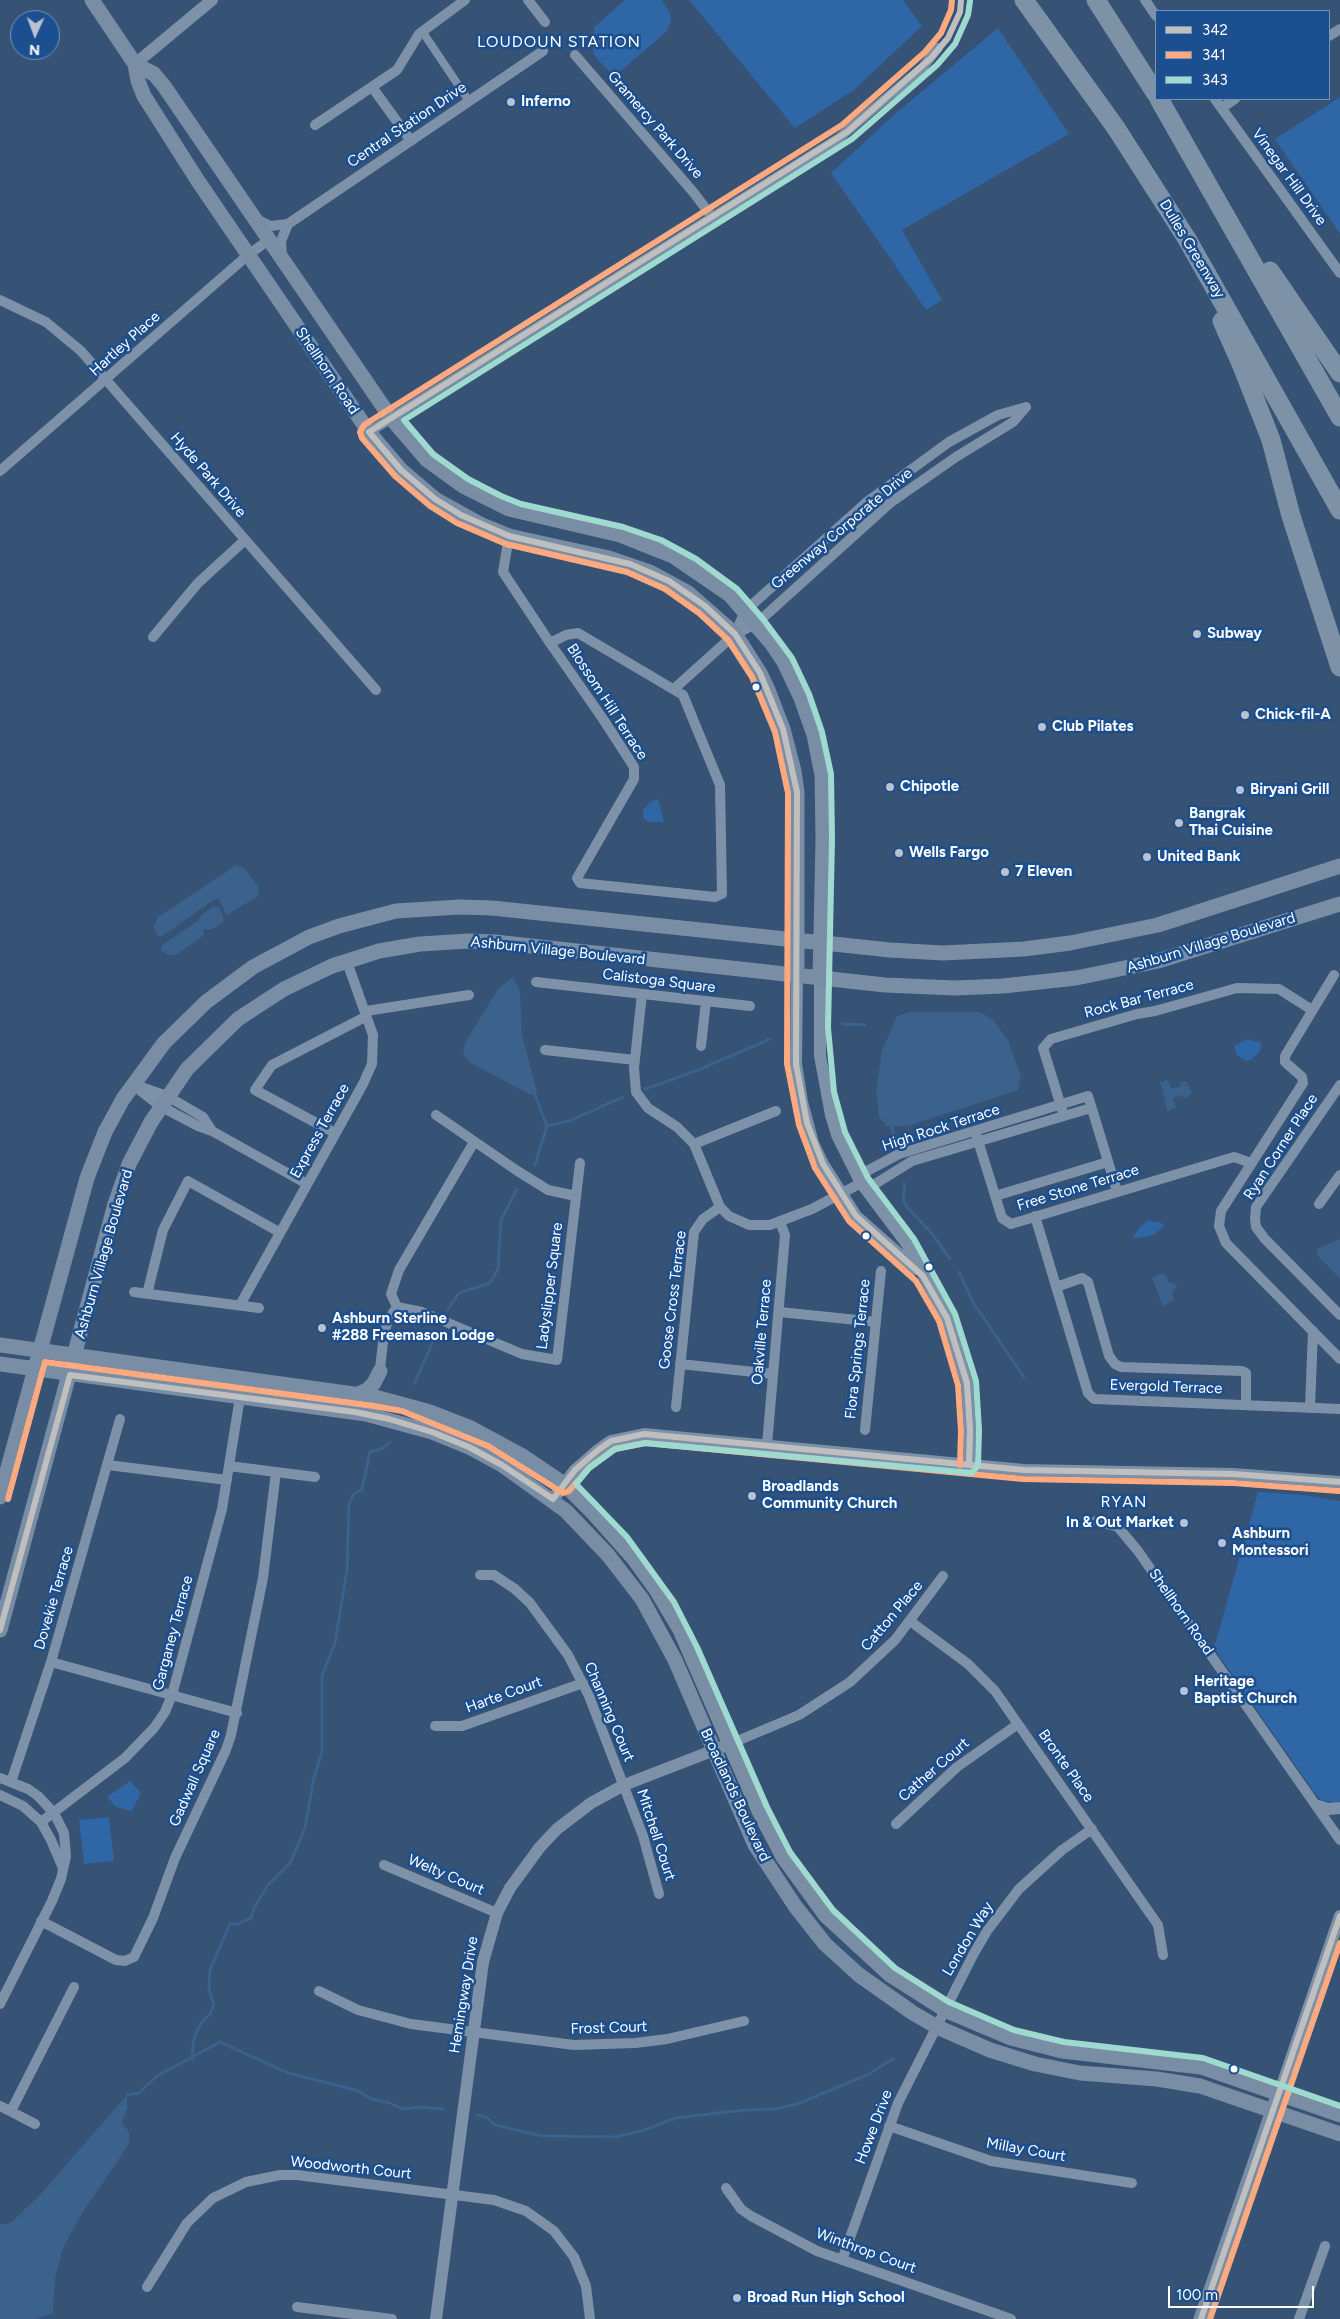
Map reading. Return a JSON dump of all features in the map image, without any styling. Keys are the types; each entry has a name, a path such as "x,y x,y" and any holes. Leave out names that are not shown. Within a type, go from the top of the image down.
{"highway":[{"name":"Dulles Greenway","path":"1024,0 1116,128 1187,239 1340,510"},
{"path":"1096,0 1155,92"},
{"path":"1160,100 1190,150 1340,373"},
{"path":"1190,150 1224,214 1340,417"},
{"path":"1187,239 1199,271 1242,366 1271,440 1291,516 1340,667"}],"main road":[{"name":"Shellhorn Road","path":"92,0 136,64 154,74 164,86 258,220 391,418 428,460 480,496 518,512 620,535 657,548 714,581 745,610 756,624 784,662 793,680 808,717 818,751 823,806 820,979"},
{"name":"Shellhorn Road","path":"136,64 138,81 144,96 248,255 369,432 401,470 435,499 461,515 509,536 609,558 650,572 687,592 735,634 757,668 768,690 783,729 794,771 797,792 797,976"},
{"path":"0,1497 87,1178 105,1132 132,1084 164,1043 192,1014 231,981 309,937 339,926 396,911 459,907 492,908 820,944 944,952 1024,949 1070,943 1158,924 1340,866"},
{"name":"Ashburn Village Boulevard","path":"0,1630 121,1186 140,1140 164,1101 187,1069 238,1019 284,989 332,966 378,951 412,945 468,941 496,942 820,979 955,988 1003,986 1076,978 1166,959 1340,904"},
{"name":"Broadlands Boulevard","path":"0,1346 375,1397 430,1412 471,1428 522,1455 564,1484 620,1542 655,1588 680,1630 770,1834 805,1890 826,1916 890,1975 945,2010 990,2031 1037,2045 1090,2055 1202,2067 1340,2115"},
{"name":"Broadlands Boulevard","path":"0,1364 338,1410 396,1421 456,1442 502,1465 553,1499 608,1555 642,1599 675,1660 713,1751 760,1853 795,1906 825,1944 877,1989 937,2027 990,2050 1055,2069 1106,2076 1157,2079 1200,2086 1274,2111"},
{"path":"356,1395 372,1386 380,1371"},
{"path":"338,1410 363,1405 375,1397"},
{"path":"1201,2319 1279,2094"},
{"path":"1274,2111 1340,2134"}],"street":[{"path":"136,64 212,0"},
{"path":"315,125 397,70 422,31 465,0"},
{"path":"528,0 545,22"},
{"path":"1145,0 1155,15"},
{"path":"422,31 469,101"},
{"path":"369,432 847,132 923,67 938,48"},
{"name":"Central Station Drive","path":"288,224 543,51"},
{"name":"Gramercy Park Drive","path":"575,55 694,193 712,217"},
{"path":"372,87 411,141"},
{"name":"Vinegar Hill Drive","path":"1216,100 1340,273"},
{"path":"1222,108 1234,100"},
{"path":"258,220 270,226 288,224"},
{"path":"282,257 280,241 288,224"},
{"name":"Hartley Place","path":"0,471 106,381 248,255 270,239"},
{"name":"Hyde Park Drive","path":"0,300 27,311 67,338 376,690"},
{"name":"Greenway Corporate Drive","path":"735,634 756,624 890,503 956,457 1013,422 1026,407 985,421 920,461 864,504 745,610"},
{"name":"Blossom Hill Terrace","path":"509,536 503,572 550,643 603,719 634,767 634,779 577,878 580,883 715,897 722,894 722,795 720,785 684,695 578,633 566,635 550,643"},
{"path":"153,637 198,583 245,540"},
{"path":"675,688 735,634 745,610"},
{"name":"Express Terrace","path":"240,1305 372,1064 374,1043 366,1013 346,962"},
{"path":"1334,975 1285,1056 1285,1062 1302,1077 1303,1083 1221,1211 1220,1226 1226,1243 1340,1359"},
{"name":"Shellhorn Road","path":"797,976 796,1064 800,1093 813,1143 841,1194 856,1216 923,1276"},
{"name":"Shellhorn Road","path":"820,979 820,1056 825,1094 838,1135 862,1183 907,1244 947,1318 961,1359 969,1408 969,1465"},
{"name":"Calistoga Square","path":"536,982 750,1006"},
{"name":"Rock Bar Terrace","path":"1064,1116 1043,1048 1051,1039 1237,988 1279,989 1312,1010"},
{"path":"642,994 634,1083 641,1100 648,1108 677,1127 694,1144 720,1207 728,1216 749,1226 770,1225 862,1183"},
{"path":"335,1133 255,1090 272,1065 366,1013 469,995"},
{"path":"701,1046 706,1001"},
{"path":"545,1050 635,1060"},
{"path":"132,1084 164,1101 198,1126 212,1131 307,1184"},
{"name":"Ryan Corner Place","path":"1340,1085 1256,1207 1255,1220 1256,1227 1265,1239 1340,1315"},
{"name":"High Rock Terrace","path":"862,1183 867,1170 900,1154 976,1137 1064,1116 1091,1108 1088,1096 1060,1105 976,1137 912,1161 875,1184 862,1183"},
{"path":"1331,1099 1340,1105"},
{"path":"1091,1108 1117,1192"},
{"path":"694,1144 776,1111"},
{"path":"436,1115 548,1190 576,1196"},
{"name":"Free Stone Terrace","path":"976,1137 1002,1218 1011,1224 1234,1157 1251,1163"},
{"path":"375,1397 384,1334 388,1320 397,1307 391,1294 398,1270 474,1142"},
{"path":"995,1196 1108,1162"},
{"name":"Ladyslipper Square","path":"397,1307 422,1312 522,1354 557,1360 580,1163"},
{"path":"1319,1204 1340,1175"},
{"path":"147,1294 163,1230 188,1181 279,1232"},
{"name":"Goose Cross Terrace","path":"676,1407 694,1232 703,1218 720,1207"},
{"name":"Evergold Terrace","path":"1035,1216 1088,1393 1094,1399 1340,1409"},
{"name":"Oakville Terrace","path":"767,1445 780,1312 785,1235 780,1222"},
{"name":"Flora Springs Terrace","path":"865,1430 881,1270"},
{"path":"1056,1286 1082,1278 1088,1282 1109,1356 1115,1364 1121,1367 1242,1371 1246,1373 1246,1405"},
{"path":"134,1292 260,1308"},
{"path":"780,1312 876,1322"},
{"path":"1310,1408 1313,1330"},
{"path":"680,1364 773,1374"},
{"name":"Garganey Terrace","path":"40,1822 106,1774 142,1742 154,1728 172,1695 222,1509 240,1397"},
{"name":"Dovekie Terrace","path":"11,1782 51,1662 120,1420"},
{"path":"553,1499 583,1462 611,1441 626,1436 660,1434 969,1465 1082,1473 1233,1474 1340,1482"},
{"path":"108,1465 227,1480"},
{"path":"229,1466 315,1477"},
{"name":"Gadwall Square","path":"41,1921 116,1960 125,1961 134,1957 153,1918 175,1858 226,1750 237,1713 263,1578 276,1472"},
{"name":"Shellhorn Road","path":"1096,1521 1118,1527 1138,1551 1340,1840"},
{"name":"Channing Court","path":"480,1574 504,1579 530,1603 557,1639 583,1683 624,1785"},
{"name":"Catton Place","path":"730,1744 782,1723 825,1699 873,1662 910,1621 943,1576"},
{"name":"Bronte Place","path":"910,1621 982,1677 1018,1724 1158,1925 1163,1954"},
{"path":"51,1662 237,1713"},
{"name":"Harte Court","path":"435,1726 462,1726 583,1683"},
{"name":"Cather Court","path":"896,1824 957,1767 1018,1724"},
{"name":"Hemingway Drive","path":"436,2319 483,1962 497,1913 524,1866 551,1835 591,1803 624,1785 730,1744"},
{"path":"0,1778 38,1796 54,1813 64,1833 66,1856 52,1901 0,2004"},
{"name":"Mitchell Court","path":"624,1785 643,1836 659,1894"},
{"path":"0,1795 23,1806 40,1822 63,1868"},
{"path":"1318,1806 1328,1809 1340,1808"},
{"name":"London Way","path":"945,2010 973,1954 1004,1907 1038,1870 1092,1829"},
{"name":"Welty Court","path":"384,1864 497,1913"},
{"path":"1279,2094 1340,1916"},
{"path":"11,2111 74,1987"},
{"name":"Frost Court","path":"319,1991 358,2010 382,2018 411,2024 545,2043 605,2045 667,2039 744,2021"},
{"name":"Howe Drive","path":"842,2260 898,2104 945,2010"},
{"path":"0,2106 35,2124"},
{"name":"Millay Court","path":"889,2126 991,2161 1132,2183"},
{"name":"Woodworth Court","path":"147,2287 187,2223 213,2198 246,2182 280,2175 297,2175 453,2194 510,2204 542,2220 565,2243 581,2271 589,2303 590,2319"},
{"name":"Winthrop Court","path":"726,2188 741,2209 751,2216 817,2251 1011,2319"},
{"path":"1299,2319 1325,2246"},
{"path":"297,2307 392,2319"}],"shaded area":[{"path":"625,0 662,0 670,13 671,22 666,32 614,77 593,54 594,27"},
{"path":"689,0 903,0 922,26 854,90 795,128"},
{"path":"998,28 1069,134 902,230 942,300 926,310 831,173 896,113"},
{"path":"1340,97 1340,234 1275,139"},
{"path":"658,799 664,822 648,822 643,817 643,810 650,802"},
{"path":"236,865 244,868 259,887 258,896 227,915 219,899 215,899 162,936 158,936 153,927 158,917"},
{"path":"214,906 219,908 223,916 223,922 211,930 204,929 203,936 176,955 168,955 161,951 162,945 199,920 200,916"},
{"path":"513,977 520,991 522,1035 537,1091 535,1095 529,1094 469,1062 463,1053 465,1043 498,989"},
{"path":"910,1012 980,1012 994,1021 1008,1040 1021,1077 1018,1090 908,1126 886,1126 879,1117 876,1091 882,1050 897,1016"},
{"path":"1247,1039 1262,1043 1259,1052 1251,1060 1246,1061 1237,1055 1234,1046"},
{"path":"1168,1080 1171,1089 1181,1086 1180,1082 1187,1082 1192,1093 1185,1099 1184,1095 1173,1098 1176,1108 1167,1111 1162,1087 1159,1083"},
{"path":"1147,1221 1162,1223 1164,1227 1153,1235 1132,1239 1139,1228"},
{"path":"1340,1239 1340,1279 1317,1255 1317,1249"},
{"path":"1161,1274 1166,1275 1169,1282 1174,1283 1177,1287 1172,1293 1174,1300 1163,1306 1152,1278"},
{"path":"1258,1492 1303,1495 1340,1501 1340,1801 1335,1803 1321,1800 1314,1792 1213,1647"},
{"path":"130,1781 141,1793 132,1811 116,1807 107,1797"},
{"path":"109,1817 114,1861 84,1864 79,1820"},
{"path":"127,2095 127,2108 122,2123 129,2132 129,2144 81,2215 63,2248 55,2278 53,2313 36,2319 0,2319 0,2225 10,2223 38,2197"}],"waterway":[{"path":"843,1024 865,1025"},
{"path":"645,1089 698,1070 770,1039"},
{"path":"535,1095 547,1126 535,1165"},
{"path":"547,1126 569,1121 623,1097"},
{"path":"892,1126 894,1139"},
{"path":"905,1184 903,1199 907,1207 932,1234 950,1259"},
{"path":"448,1309 459,1293 490,1283 498,1269 501,1220 517,1189"},
{"path":"959,1272 974,1304 1024,1377"},
{"path":"414,1384 437,1333"},
{"path":"192,2059 194,2038 201,2023 210,2014 214,2005 209,1990 210,1970 230,1924 238,1924 251,1918 254,1908 268,1885 290,1863 305,1828 314,1777 322,1752 322,1676 335,1643 347,1570 349,1504 353,1495 362,1489 370,1452 384,1448 390,1442"},
{"path":"127,2095 139,2093 157,2076 220,2042 288,2073 359,2091 371,2099 390,2103 402,2109 419,2107 443,2109"},
{"path":"478,2115 486,2117 495,2125 542,2136 615,2137 645,2130 675,2118 745,2110 776,2109 797,2104 867,2075 893,2059"}],"transit line":[{"name":"341","path":"952,0 951,10 941,33 925,52 842,125 364,425 360,432 362,438 395,476 430,506 457,523 506,544 627,572 665,589 699,613 728,640 752,677 775,732 788,793 787,1064 799,1125 815,1168 849,1221 916,1281 939,1321 958,1385 961,1431 960,1465"},
{"name":"342","path":"961,0 960,12 948,38 931,58 847,132 369,432 401,470 435,499 461,515 509,536 630,564 669,581 705,606 735,634 760,673 783,729 797,792 796,1064 807,1123 823,1164 856,1216 923,1276 947,1318 967,1383 970,1431 969,1465"},
{"name":"343","path":"970,1 968,15 955,44 937,65 852,139 404,420 433,454 468,479 501,496 521,504 623,527 661,540 696,559 737,589 763,619 792,658 809,694 822,732 831,774 832,839 828,1028 834,1092 845,1132 868,1178 914,1239 955,1314 976,1381 979,1430 978,1465 972,1473 645,1443 615,1449 589,1468 576,1484 627,1537 674,1602 697,1647 767,1807 790,1852 833,1910 895,1968 949,2002 1014,2030 1064,2042 1203,2058 1340,2106"},
{"name":"341","path":"8,1499 45,1362 402,1411 488,1446 563,1493 569,1491 589,1468 615,1449 645,1443 1023,1479 1233,1483 1339,1491"},
{"name":"342","path":"0,1630 70,1375 355,1412 389,1419 432,1432 469,1447 502,1465 553,1499 575,1470 598,1450 611,1441 644,1434 1024,1470 1233,1474 1340,1482"},
{"name":"342","path":"1201,2319 1340,1916"},
{"name":"341","path":"1210,2319 1340,1943"}],"place":[{"name":"Inferno","path":"511,102"},
{"name":"Subway","path":"1197,634"},
{"name":"Chick-fil-A","path":"1245,715"},
{"name":"Club Pilates","path":"1042,727"},
{"name":"Chipotle","path":"890,787"},
{"name":"Biryani Grill","path":"1240,790"},
{"name":"Bangrak Thai Cuisine","path":"1179,823"},
{"name":"Wells Fargo","path":"899,853"},
{"name":"United Bank","path":"1147,857"},
{"name":"7 Eleven","path":"1005,872"},
{"name":"Ashburn Sterline #288 Freemason Lodge","path":"322,1328"},
{"name":"Broadlands Community Church","path":"752,1496"},
{"name":"In & Out Market","path":"1184,1523"},
{"name":"Ashburn Montessori","path":"1222,1543"},
{"name":"Heritage Baptist Church","path":"1184,1691"},
{"name":"Broad Run High School","path":"737,2298"}],"district":[{"name":"LOUDOUN STATION","path":"559,42"},
{"name":"RYAN","path":"1124,1502"}]}
